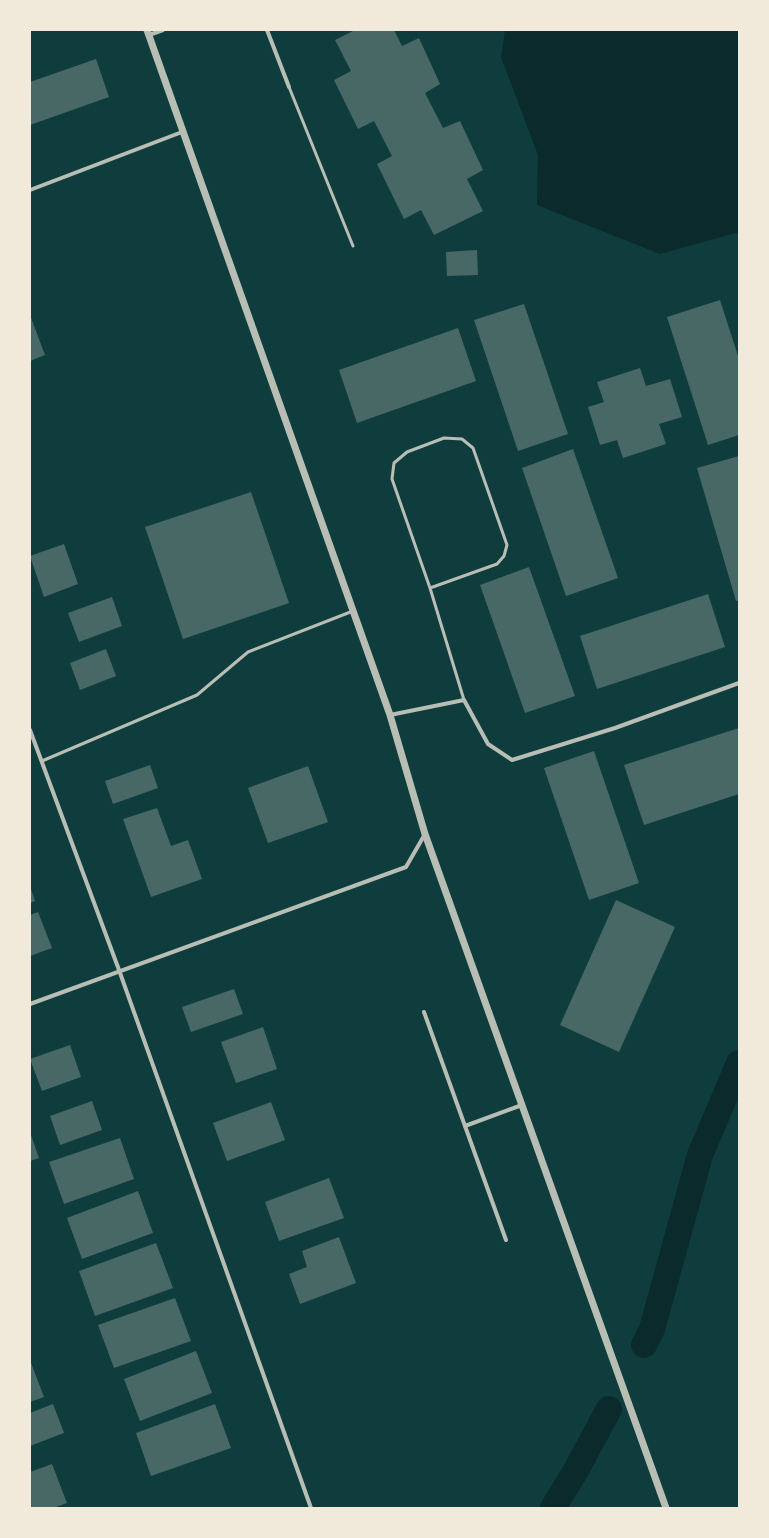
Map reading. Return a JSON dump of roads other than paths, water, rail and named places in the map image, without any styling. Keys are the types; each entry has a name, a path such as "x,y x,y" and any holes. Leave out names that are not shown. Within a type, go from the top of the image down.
{"street":[{"path":"164,30 148,33 390,715 425,834 666,1508"},
{"path":"267,30 289,87"},
{"path":"30,190 182,132"},
{"path":"390,715 464,700 488,744 512,760 615,728 739,683"},
{"path":"30,730 119,970 311,1508"},
{"path":"30,1004 119,970 406,867 425,834"},
{"path":"424,1012 506,1240"},
{"path":"465,1126 522,1105"}],"lane":[{"path":"289,87 353,246"},
{"path":"430,588 496,564 504,556 507,545 473,448 462,439 444,438 407,452 394,463 392,479 430,588 464,700"},
{"path":"42,762 197,695 248,652 353,611"}],"water":[{"path":"505,30 739,30 739,232 660,254 537,205 538,155 501,57"}],"waterway":[{"path":"644,1345 652,1329 700,1155 739,1063"},
{"path":"553,1508 575,1472 609,1409"}]}
